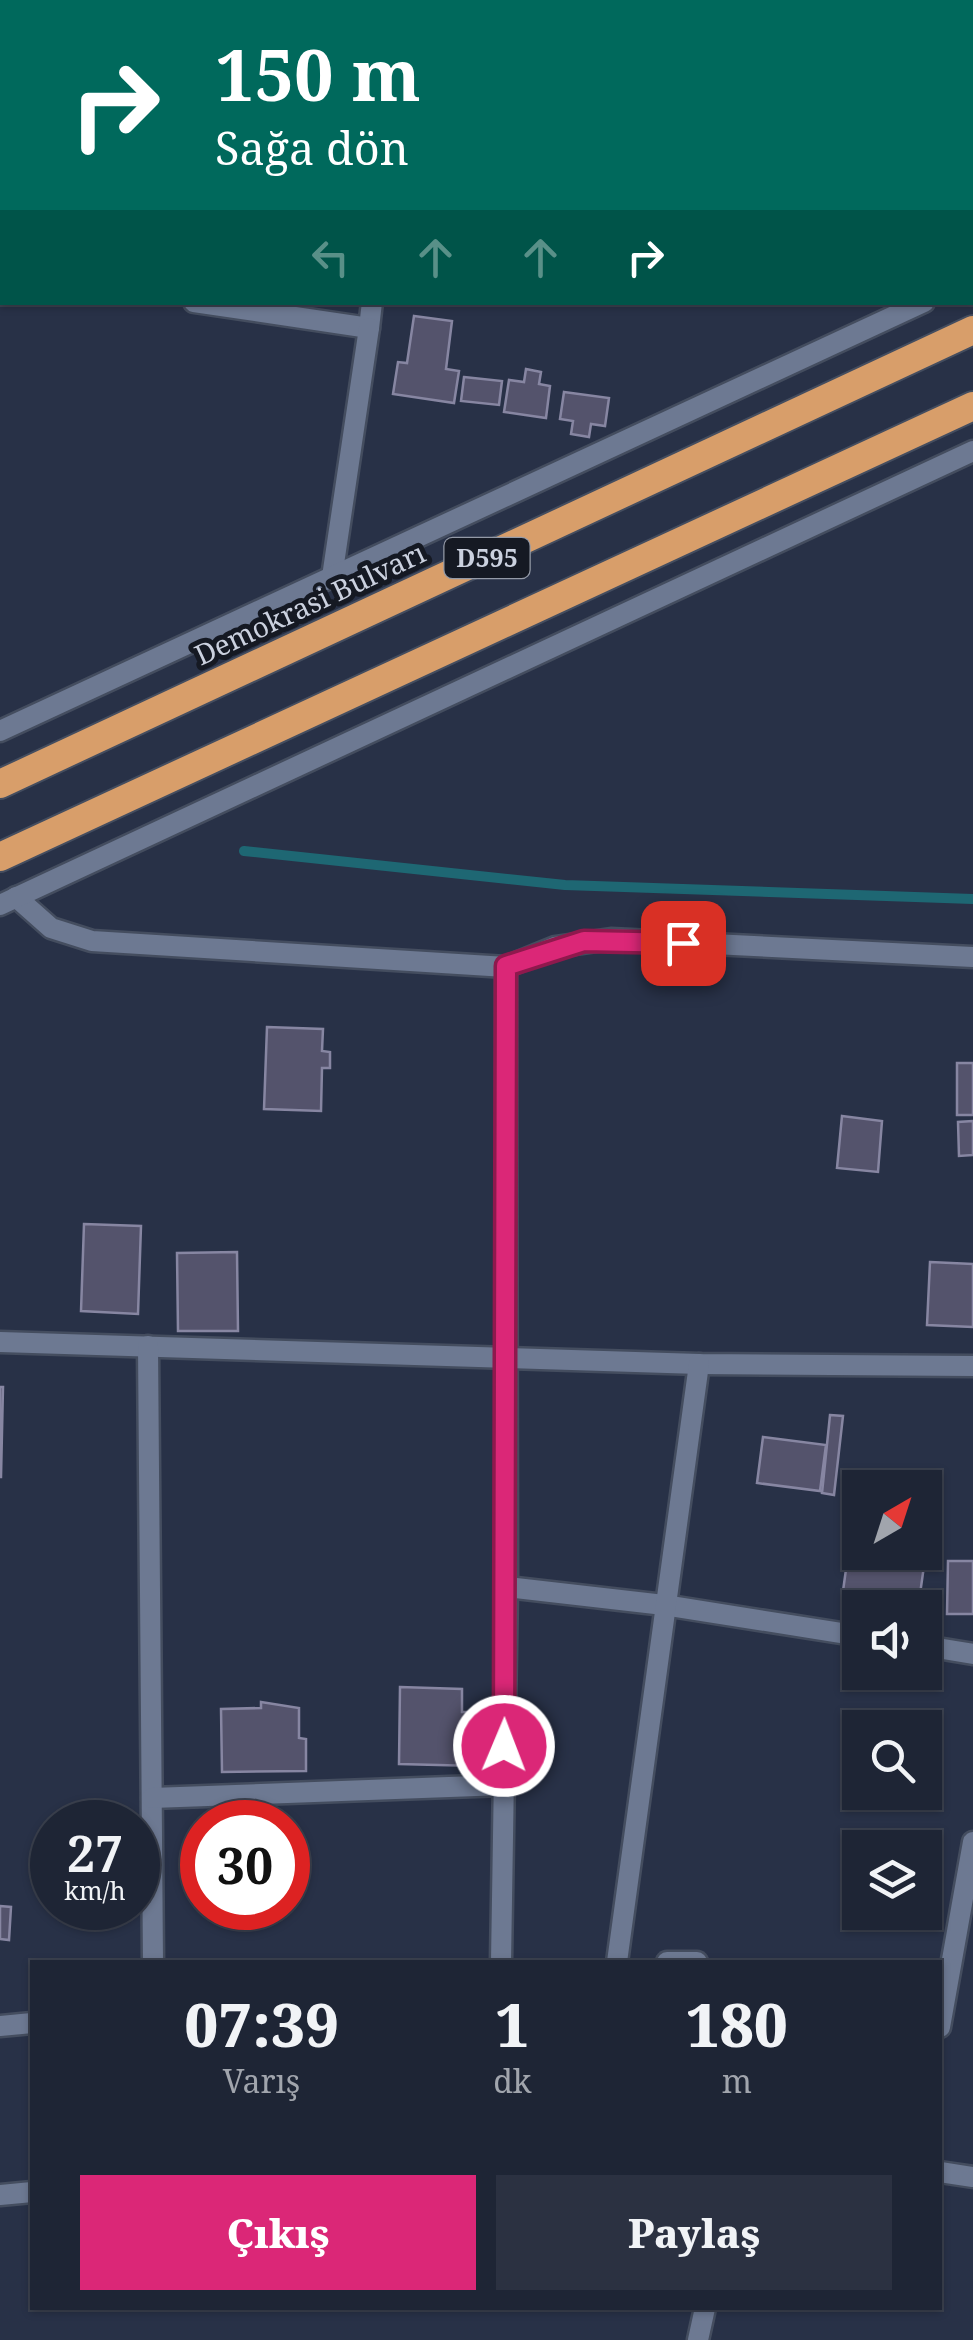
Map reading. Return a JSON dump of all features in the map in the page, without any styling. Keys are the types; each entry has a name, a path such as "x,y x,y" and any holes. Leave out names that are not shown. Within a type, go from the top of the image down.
{"highway":[{"name":"Demokrasi Bulvarı","path":"0,784 973,330"},
{"name":"D595","path":"0,858 973,406"}],"street":[{"path":"214,305 369,328"},
{"path":"332,577 372,305"},
{"path":"0,731 918,305"},
{"path":"8,901 973,451"},
{"path":"8,901 51,928 92,941 506,966 555,947 611,939 973,957"},
{"path":"501,1960 507,1588 506,966"},
{"path":"0,1342 699,1364 973,1366"},
{"path":"148,1346 153,1960"},
{"path":"616,1960 699,1364"},
{"path":"507,1588 664,1605 842,1633"},
{"path":"942,1649 973,1654"},
{"path":"152,1798 504,1785"},
{"path":"942,2013 973,1842"},
{"path":"0,2026 30,2023"},
{"path":"942,2172 973,2177"},
{"path":"0,2195 30,2192"},
{"path":"698,2340 705,2310"}],"building":[{"path":"414,316 452,321 446,369 459,371 454,403 393,394 398,362 407,363"},
{"path":"526,369 541,372 539,384 550,386 546,418 504,412 509,380 524,382"},
{"path":"464,377 502,381 499,405 461,401"},
{"path":"564,392 609,398 605,426 591,424 589,437 571,434 573,421 560,419"},
{"path":"267,1027 323,1029 322,1051 330,1052 330,1068 322,1068 321,1111 264,1109"},
{"path":"957,1063 973,1063 973,1115 957,1115"},
{"path":"842,1116 882,1121 878,1172 837,1168"},
{"path":"973,1121 973,1155 959,1156 958,1122"},
{"path":"84,1224 141,1226 138,1314 81,1311"},
{"path":"237,1252 238,1331 178,1331 177,1253"},
{"path":"930,1262 973,1264 973,1327 927,1325"},
{"path":"3,1387 1,1477 0,1477"},
{"path":"830,1415 843,1416 834,1495 822,1493"},
{"path":"763,1437 826,1445 820,1491 757,1483"},
{"path":"948,1561 973,1561 973,1614 947,1614"},
{"path":"846,1570 923,1570 921,1590 843,1590"},
{"path":"400,1687 462,1689 462,1712 478,1712 477,1766 399,1764"},
{"path":"261,1702 299,1708 299,1738 306,1739 306,1771 222,1772 221,1709 261,1708"},
{"path":"0,1906 11,1907 9,1940 0,1939"}],"waterway":[{"path":"244,851 565,885 973,899"}],"route":[{"path":"504,1746 506,966 555,947 584,941 683,943"}]}
